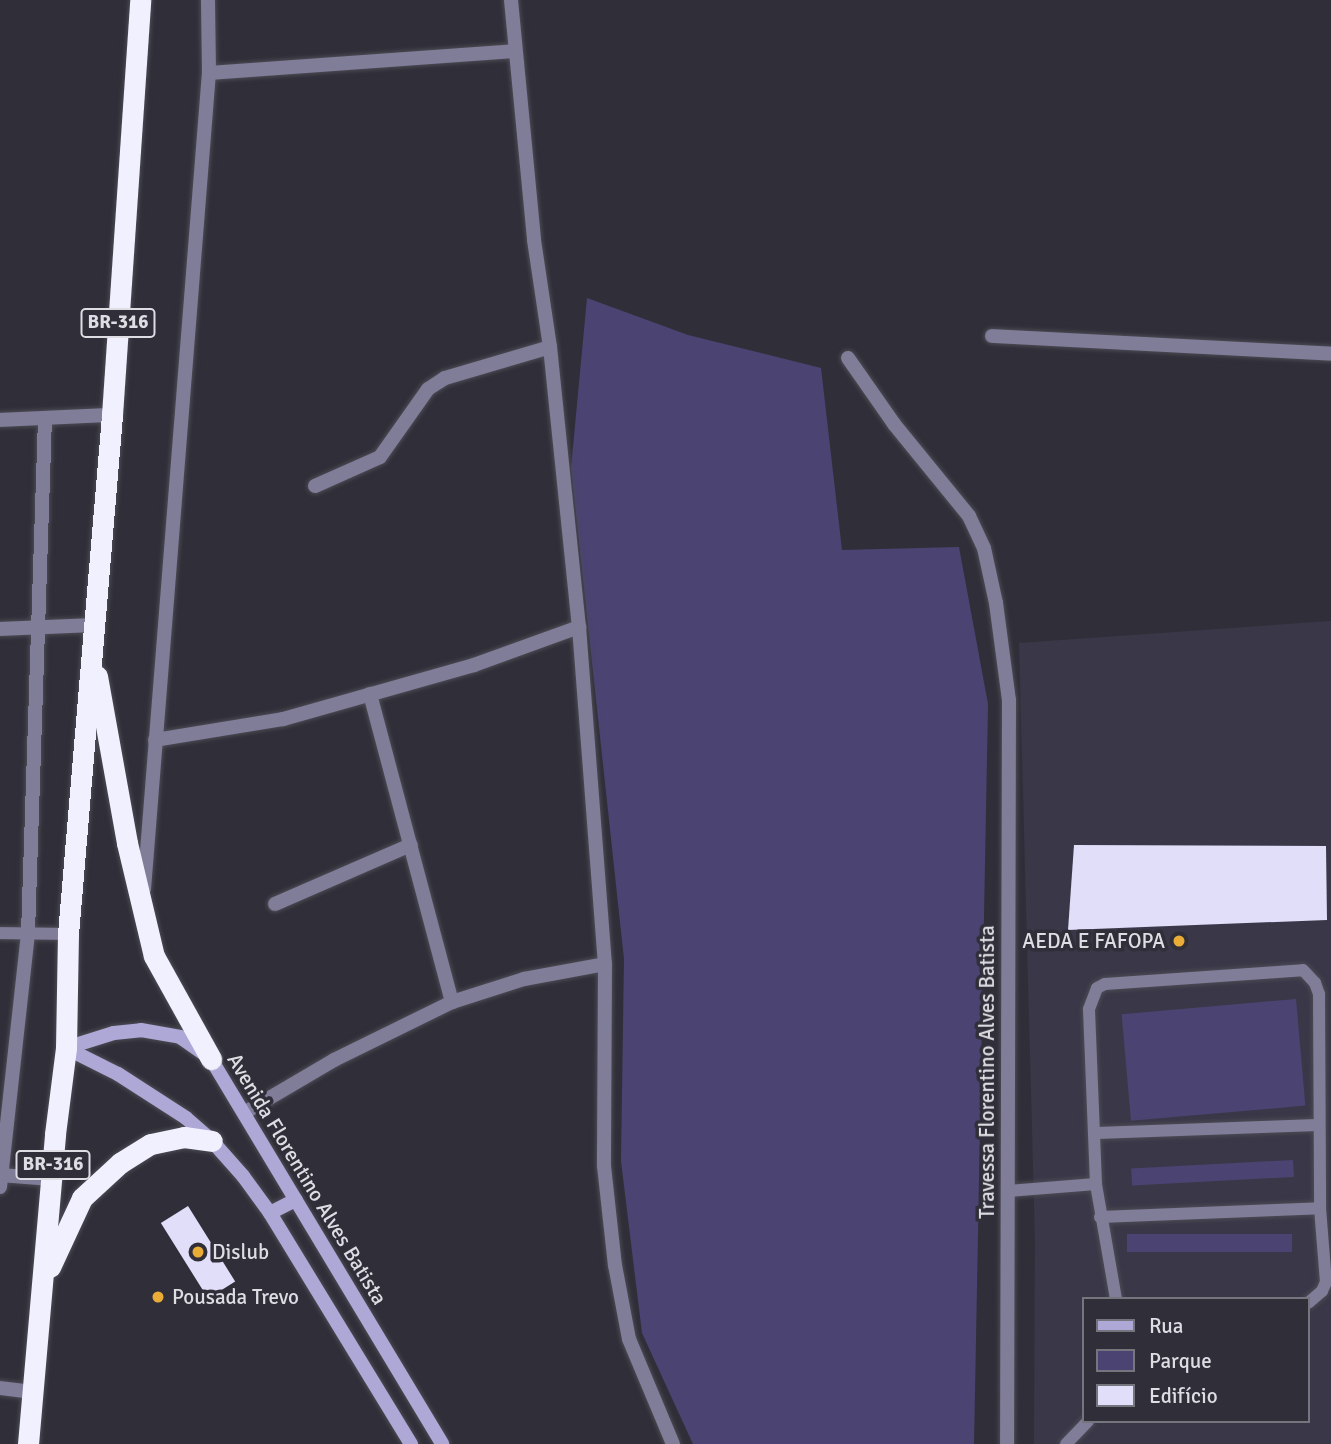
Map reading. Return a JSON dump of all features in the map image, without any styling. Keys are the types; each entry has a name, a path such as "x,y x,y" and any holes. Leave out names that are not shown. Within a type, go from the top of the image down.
{"highway":[{"name":"BR-316","path":"28,1444 51,1179 66,1048 68,934 112,415 140,0"},
{"path":"92,635 127,844 154,956 211,1059"},
{"path":"43,1282 82,1198 120,1163 151,1144 184,1137 212,1140"}],"main road":[{"name":"Avenida Florentino Alves Batista","path":"66,1048 114,1033 141,1030 180,1037 211,1059 442,1444"},
{"path":"66,1048 165,1103 212,1140 270,1213 411,1444"},
{"path":"270,1213 296,1200"}],"street":[{"path":"142,908 209,73 208,0"},
{"path":"511,0 534,240 550,346 579,627 605,964 604,1166 615,1265 629,1339 673,1444"},
{"path":"209,73 514,51"},
{"path":"992,336 1331,354"},
{"path":"315,486 380,457 428,389 444,378 550,346"},
{"name":"Travessa Florentino Alves Batista","path":"848,358 894,425 969,516 986,559 1009,700 1007,1444"},
{"path":"0,420 112,415"},
{"path":"45,419 36,627 37,697 28,933 0,1179 51,1179"},
{"path":"0,629 36,627 92,635"},
{"path":"155,740 283,719 474,665 579,627"},
{"path":"370,694 452,1002"},
{"path":"275,904 411,845"},
{"path":"244,1113 334,1060 452,1002 524,979 605,964"},
{"path":"0,1388 32,1392"}],"lane":[{"path":"0,933 68,934"},
{"path":"1116,1297 1096,1184 1089,1009 1097,988 1105,984 1303,970 1315,983 1319,994 1318,1125 1325,1184 1320,1208 1326,1282 1322,1291 1310,1301"},
{"path":"1096,1133 1318,1125"},
{"path":"1008,1191 1096,1184"},
{"path":"1100,1217 1320,1208"},
{"path":"1066,1444 1086,1423"}],"shaded area":[{"name":"AEDA E FAFOPA","path":"1331,621 1331,1444 1034,1444 1035,1240 1019,643"}],"green space":[{"path":"587,298 688,335 821,368 842,550 959,547 988,704 974,1444 693,1444 642,1333 621,1161 624,959 571,468"},
{"path":"1296,999 1305,1106 1131,1121 1122,1014"},
{"path":"1293,1160 1294,1177 1132,1185 1131,1168"},
{"path":"1127,1234 1292,1234 1292,1252 1127,1252"}],"building":[{"path":"1074,845 1326,846 1327,920 1068,930"},
{"name":"Dislub","path":"188,1206 235,1281 208,1298 161,1223"}],"place":[{"name":"AEDA E FAFOPA","path":"1179,941"},
{"name":"Dislub","path":"198,1252"},
{"name":"Pousada Trevo","path":"158,1297"}]}
